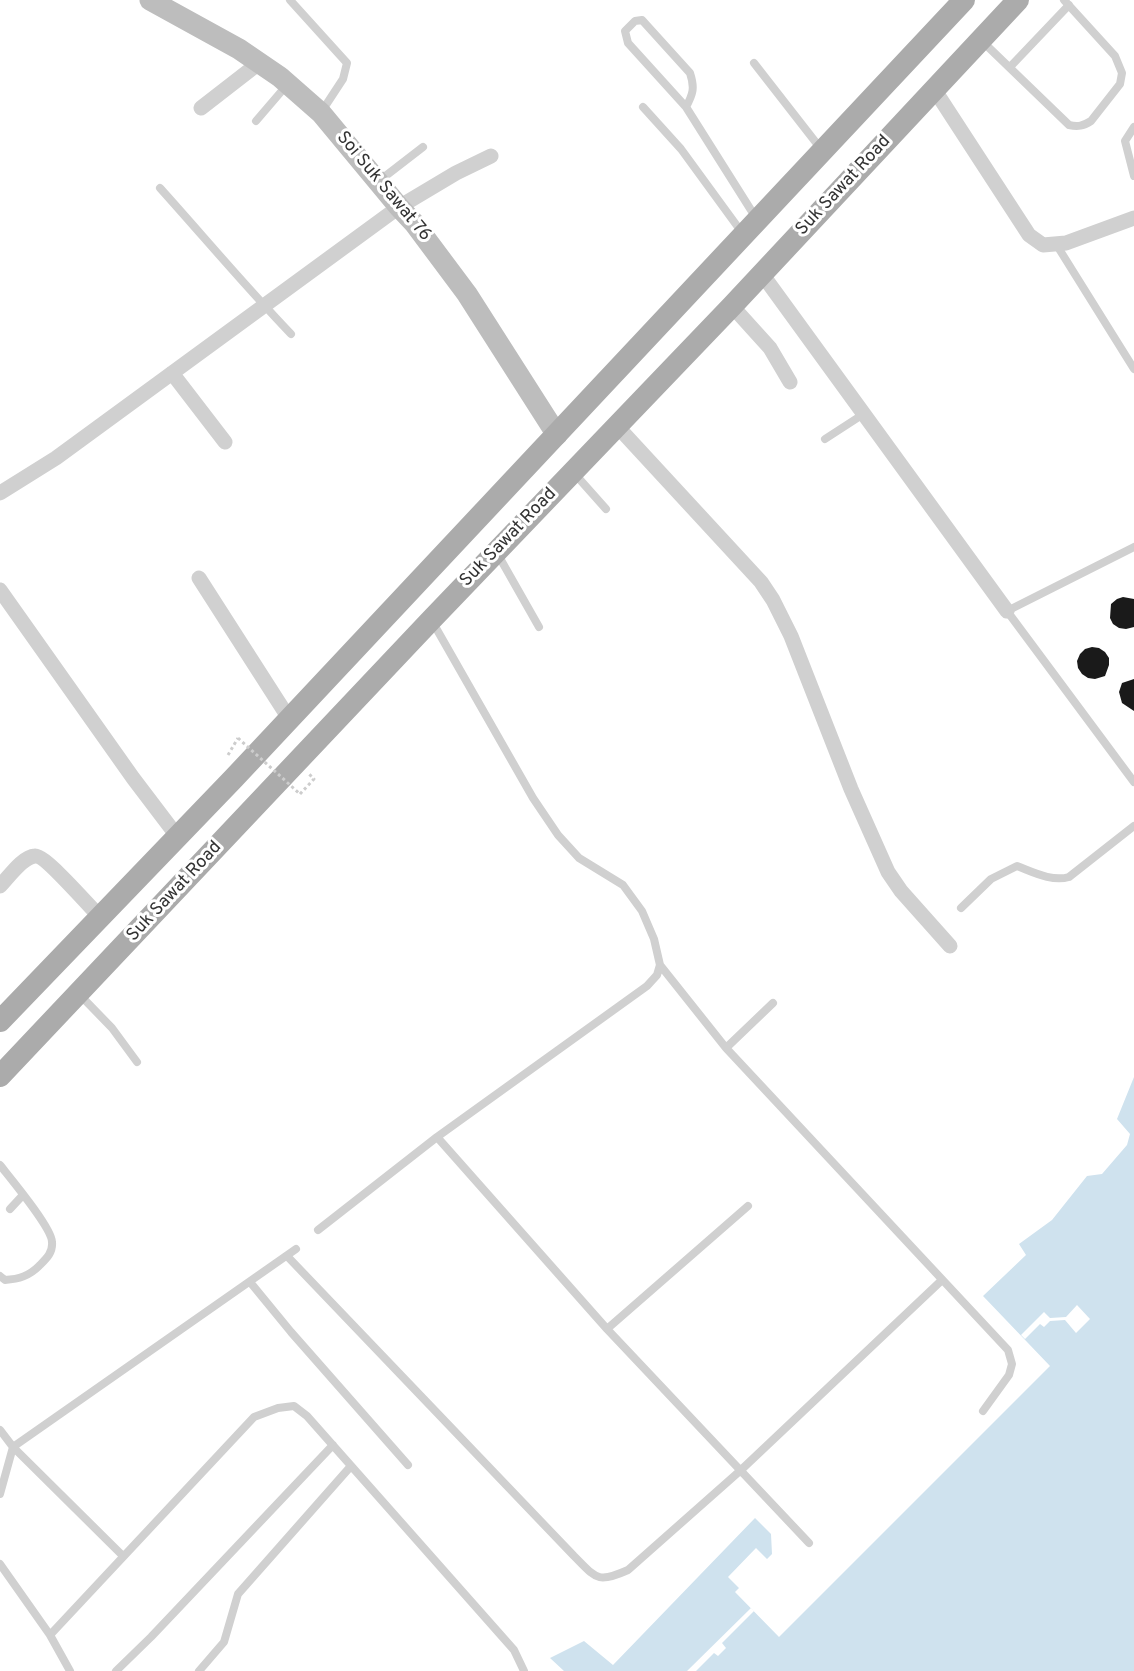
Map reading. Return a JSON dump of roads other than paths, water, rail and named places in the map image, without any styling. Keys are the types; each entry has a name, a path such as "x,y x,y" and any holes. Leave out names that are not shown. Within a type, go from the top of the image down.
{"main road":[{"name":"Suk Sawat Road","path":"0,1020 290,720 964,0"},
{"name":"Suk Sawat Road","path":"0,1076 431,620 732,306 1018,0"}],"street":[{"name":"Soi Suk Sawat 76","path":"150,0 239,49 288,84 321,113 414,223 467,294 557,435"},
{"path":"201,108 260,63"},
{"path":"934,88 1029,235 1043,245 1066,243 1134,218"},
{"path":"0,493 56,458 399,207 456,173 491,156"},
{"path":"762,274 862,415 1007,611"},
{"path":"732,306 770,348 790,382"},
{"path":"172,373 225,442"},
{"path":"617,426 761,582 773,600 801,661 851,789 888,872 901,891 950,946"},
{"path":"199,578 290,720"},
{"path":"0,590 133,778 177,836"},
{"path":"0,886 24,861 39,856 100,917"}],"lane":[{"path":"290,0 347,63 343,79 321,113"},
{"path":"980,40 1069,125 1078,127 1091,121 1120,84 1122,73 1115,56 1067,3 1010,67"},
{"path":"686,107 694,91 690,73 642,20 635,21 625,31 628,43 686,107 751,228"},
{"path":"754,63 823,151"},
{"path":"256,121 288,84"},
{"path":"643,107 751,228"},
{"path":"1134,128 1125,141 1134,176"},
{"path":"378,182 423,147"},
{"path":"160,188 291,334"},
{"path":"1056,244 1134,369"},
{"path":"825,440 862,415"},
{"path":"573,472 606,509"},
{"path":"1134,547 1007,611 1134,782"},
{"path":"496,552 539,627"},
{"path":"431,620 522,780 558,835 579,858 623,885 642,911 654,939 660,964 726,1048 1008,1350 1012,1364 1009,1375 983,1411"},
{"path":"961,908 991,879 1017,866 1061,880 1069,877 1134,826"},
{"path":"318,1230 437,1137 647,986 657,975 660,964"},
{"path":"78,994 112,1028 137,1062"},
{"path":"726,1048 773,1003"},
{"path":"437,1137 607,1329 809,1543"},
{"path":"0,1165 48,1229 53,1242 49,1256 31,1273 18,1280 5,1280 0,1276"},
{"path":"10,1209 23,1195"},
{"path":"607,1329 748,1206"},
{"path":"0,1494 13,1447 296,1249"},
{"path":"287,1256 594,1576 608,1579 628,1570 741,1470 942,1280"},
{"path":"249,1282 408,1465"},
{"path":"50,1635 254,1418 278,1408 294,1406 308,1416 514,1650 524,1671"},
{"path":"0,1430 13,1447 123,1556"},
{"path":"116,1671 333,1445"},
{"path":"199,1671 224,1642 237,1594 351,1466"},
{"path":"0,1563 50,1635 69,1671"}],"water":[{"path":"1134,1077 1134,1671 564,1671 550,1658 584,1641 613,1665 755,1518 771,1534 772,1554 767,1559 756,1548 728,1577 739,1588 735,1592 779,1637 1050,1366 983,1296 1026,1255 1019,1244 1052,1220 1087,1176 1102,1174 1127,1145 1130,1134 1117,1119"}]}
